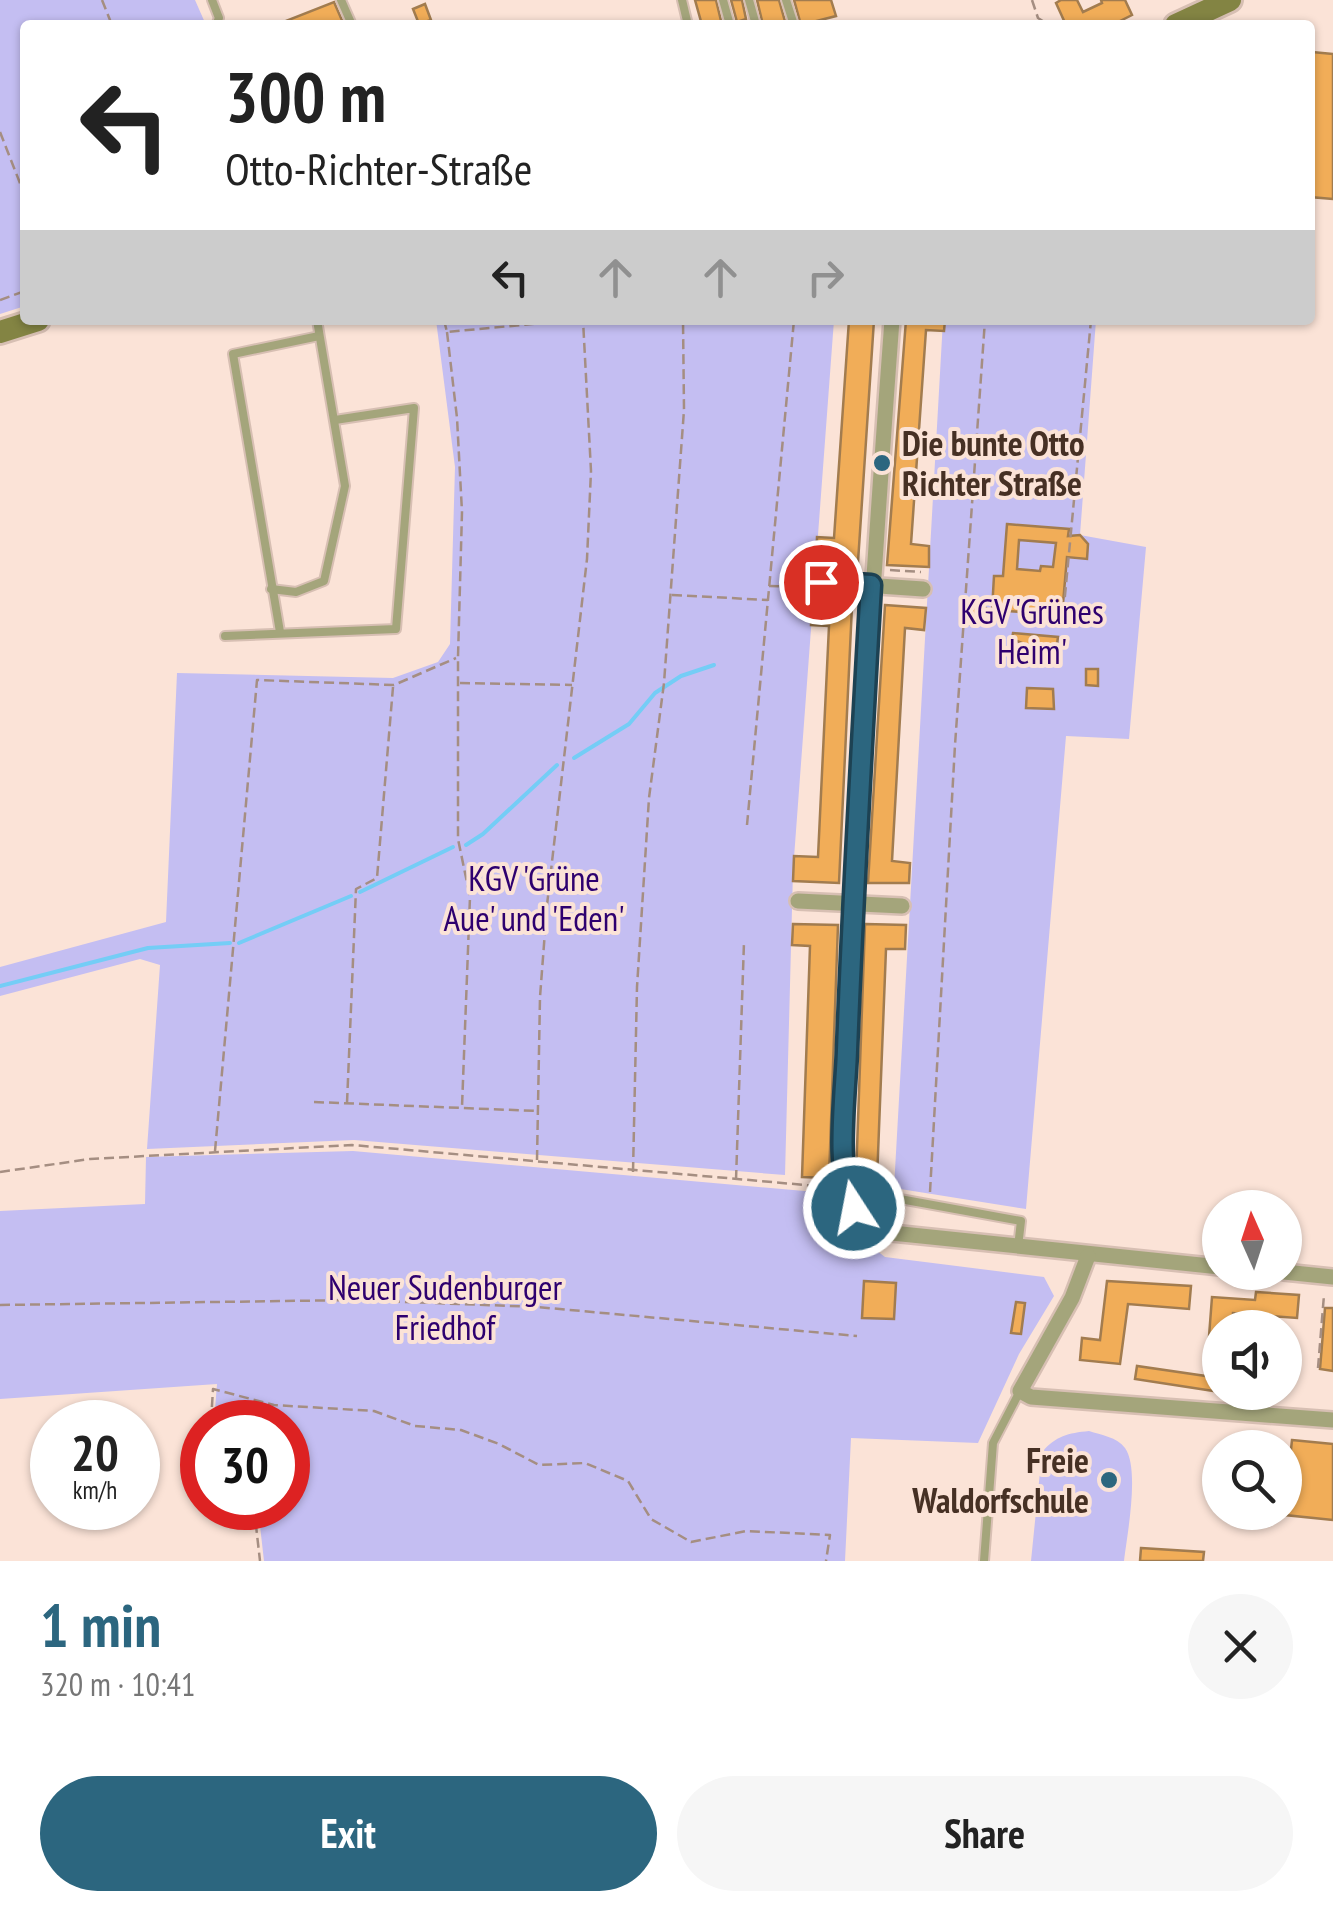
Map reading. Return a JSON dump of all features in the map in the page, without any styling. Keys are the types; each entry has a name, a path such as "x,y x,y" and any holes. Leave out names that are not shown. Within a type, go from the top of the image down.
{"main road":[{"path":"1187,20 1230,0"}],"street":[{"path":"892,325 852,903 845,1189 860,1216 886,1232 1202,1266"},
{"path":"816,585 922,581"},
{"path":"798,900 902,906"},
{"path":"1088,1256 1072,1298 1020,1391 1031,1397 1333,1420"},
{"path":"1302,1273 1333,1276"}],"lane":[{"path":"213,2 227,0"},
{"path":"271,589 296,592 324,581 345,486 318,325"},
{"path":"280,632 234,354 320,336"},
{"path":"225,636 396,629 414,408 335,420"},
{"path":"845,1189 1020,1220 1018,1248"},
{"path":"984,1561 993,1444 1020,1391"}],"path":[{"path":"0,132 20,183"},
{"path":"445,325 457,418 462,512 458,839 470,897 462,1108"},
{"path":"447,332 521,325"},
{"path":"537,1163 546,905 587,559 592,471 583,325"},
{"path":"633,1172 636,987 684,410 682,325"},
{"path":"747,826 794,325"},
{"path":"930,1194 955,745 985,325"},
{"path":"1062,628 1091,325"},
{"path":"874,562 885,562 884,570 922,581"},
{"path":"769,586 816,585"},
{"path":"671,595 768,600"},
{"path":"215,1152 257,680 394,684 458,657"},
{"path":"458,683 573,685"},
{"path":"347,1103 356,889 376,878 394,684"},
{"path":"736,1180 744,942"},
{"path":"314,1102 538,1111"},
{"path":"0,1172 90,1159 352,1145 845,1189"},
{"path":"1318,1368 1324,1295"},
{"path":"0,1305 356,1300 537,1307 857,1336"},
{"path":"212,1400 213,1389 252,1400"},
{"path":"310,1408 374,1411 415,1426 460,1430 539,1465 585,1464 628,1482 650,1519 691,1542 746,1531 830,1534 826,1561"},
{"path":"256,1530 260,1561"}],"green space":[{"path":"0,0 195,0 204,20 20,20 20,308 0,314"},
{"name":"KGV 'Grüne Aue' und 'Eden'","path":"437,325 834,325 793,871 785,1175 354,1140 147,1149 160,965 140,959 0,996 0,967 166,922 177,673 393,678 438,662 450,644 455,467"},
{"name":"KGV 'Grünes Heim'","path":"943,325 1096,325 1080,535 1146,547 1129,739 1066,736 1026,1209 894,1188"},
{"name":"Neuer Sudenburger Friedhof","path":"353,1151 827,1193 847,1228 885,1257 1044,1277 1054,1296 1019,1354 978,1443 851,1438 845,1561 264,1561 260,1530 310,1530 310,1400 216,1400 217,1384 0,1399 0,1211 145,1204 146,1157"},
{"path":"1089,1431 1118,1441 1129,1458 1131,1503 1124,1561 1031,1561 1042,1452 1063,1436"}],"building":[{"path":"695,0 716,0 721,20 701,20"},
{"path":"731,0 742,0 746,19 736,20"},
{"path":"757,0 779,0 785,20 762,20"},
{"path":"794,0 831,0 836,16 800,20"},
{"path":"1077,0 1083,12 1102,3 1101,0 1125,0 1132,15 1122,20 1064,20 1056,3"},
{"path":"334,2 342,20 288,20"},
{"path":"425,4 431,20 417,20 413,9"},
{"path":"1315,52 1333,54 1333,199 1315,197"},
{"path":"849,325 874,325 858,562 816,560 817,537 834,538"},
{"path":"906,325 945,325 944,331 926,330 911,544 929,546 929,567 887,565"},
{"path":"1007,524 1069,529 1068,536 1080,535 1088,544 1087,559 1067,557 1062,615 992,610 994,576 1003,576","holes":["1019,540 1056,543 1053,567 1041,566 1040,571 1017,569"]},
{"path":"812,604 852,606 839,883 793,881 794,856 818,857 829,626 811,625"},
{"path":"885,605 926,608 924,630 905,628 892,861 910,863 909,883 868,883"},
{"path":"970,606 986,608 985,625 969,624"},
{"path":"1013,633 1058,637 1056,651 1012,639"},
{"path":"1086,669 1098,669 1098,686 1086,685"},
{"path":"1027,688 1053,689 1054,709 1026,708"},
{"path":"793,924 838,925 829,1178 802,1177 810,946 792,945"},
{"path":"865,924 906,925 905,949 886,949 877,1180 856,1177"},
{"path":"864,1281 896,1283 894,1319 862,1318"},
{"path":"1107,1281 1191,1286 1189,1309 1128,1304 1120,1364 1080,1360 1082,1338 1100,1340"},
{"path":"1256,1292 1299,1295 1298,1310 1211,1310 1212,1297 1255,1300"},
{"path":"1016,1302 1025,1303 1021,1334 1011,1333"},
{"path":"1325,1308 1333,1308 1333,1371 1320,1369"},
{"path":"1137,1366 1202,1375 1202,1389 1135,1379"},
{"path":"1302,1441 1333,1444 1333,1520 1302,1517"},
{"path":"1141,1548 1204,1552 1203,1561 1140,1561"}],"waterway":[{"path":"574,758 629,724 655,693 681,676 714,665"},
{"path":"466,845 557,765"},
{"path":"360,892 453,847"},
{"path":"239,943 351,896"},
{"path":"0,986 148,948 230,943"}],"place":[{"name":"Die bunte Otto Richter Straße","path":"882,463"},
{"name":"Freie Waldorfschule","path":"1109,1480"}],"route":[{"path":"821,582 871,585 852,903 845,1130 844,1184 854,1208"}]}
